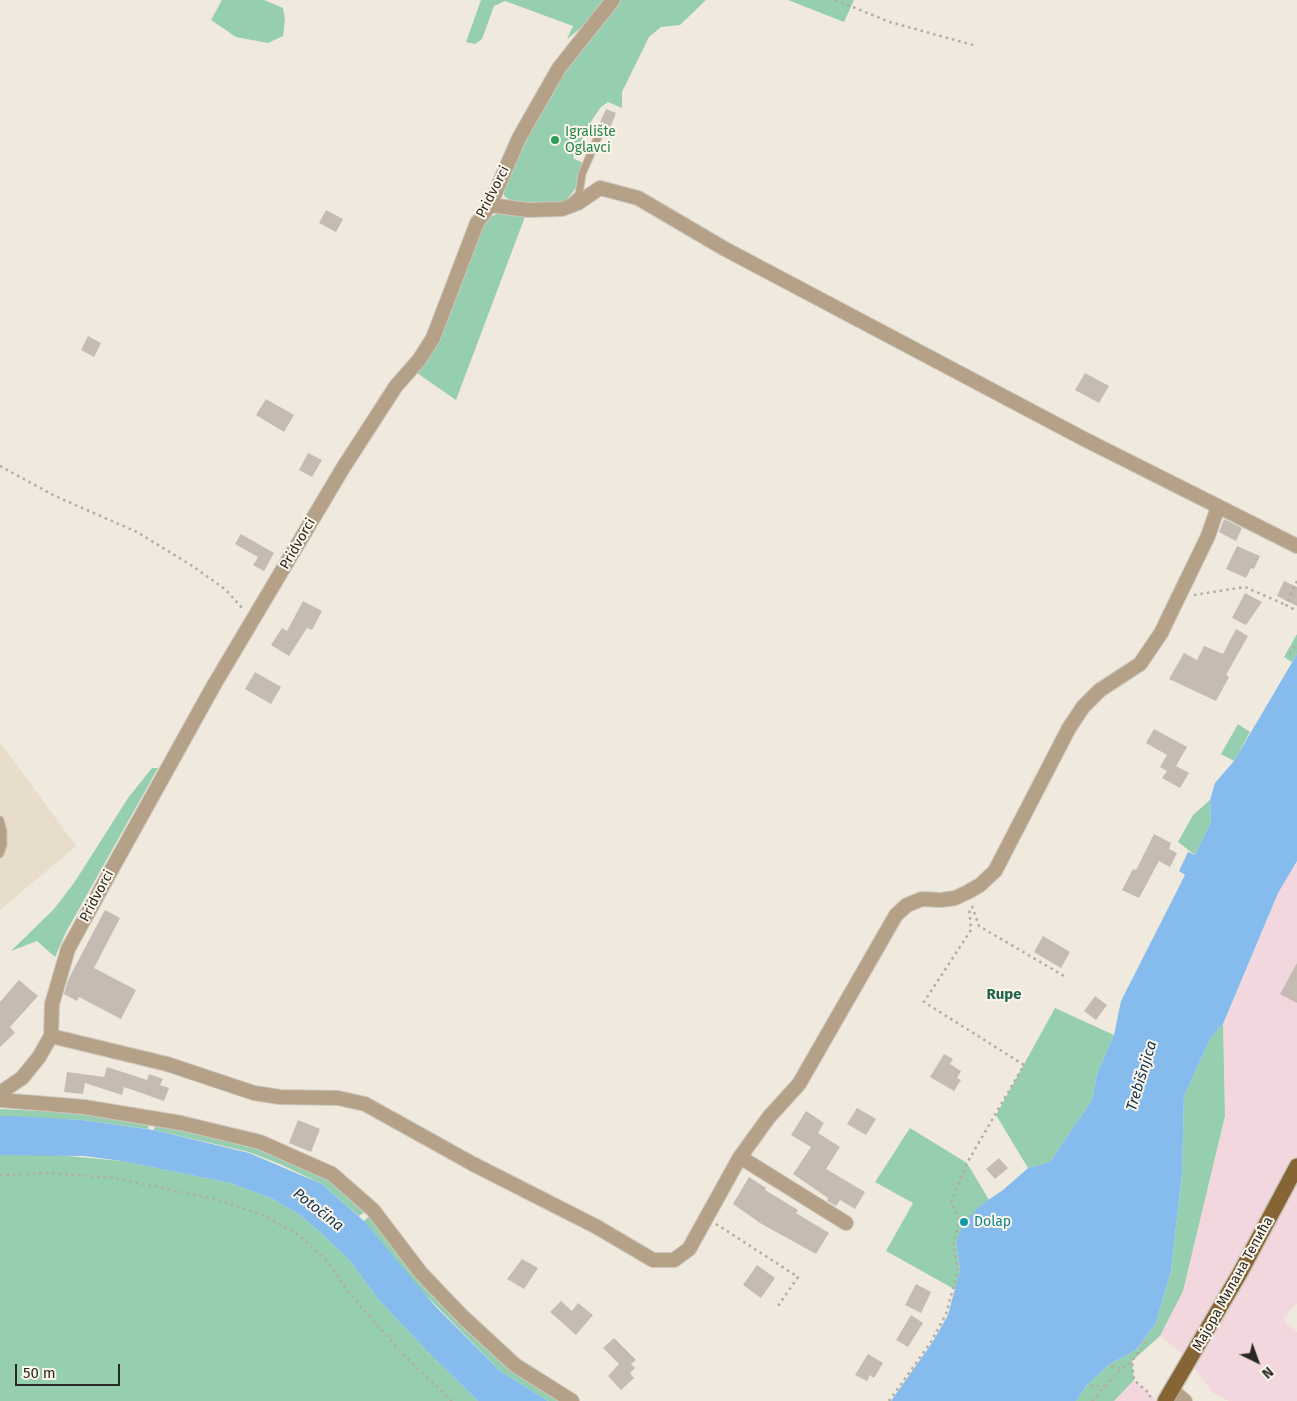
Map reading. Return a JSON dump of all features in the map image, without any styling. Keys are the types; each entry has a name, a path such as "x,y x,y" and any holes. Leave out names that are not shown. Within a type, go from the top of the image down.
{"main road":[{"name":"Мајора Милана Тепића","path":"1169,1396 1240,1273 1297,1166"}],"street":[{"name":"Pridvorci","path":"0,1093 22,1078 39,1057 51,1036 52,1004 68,949 253,620 353,451 396,386 419,360 433,338 477,223 490,205 519,138 559,68 613,0"},
{"path":"490,205 528,210 562,209 578,203 600,188 638,198 725,249 1218,507 1297,546"},
{"path":"51,1036 167,1064 254,1093 280,1098 338,1098 365,1104 473,1164 597,1227 653,1260 674,1260 690,1249 740,1157 769,1117 799,1084 896,915 907,905 922,899 955,898 980,885 995,871 1046,771 1083,707 1100,690 1140,664 1161,633 1208,536 1218,507"},
{"path":"0,1100 84,1106 181,1123 260,1142 332,1174 372,1210 421,1273 463,1317 514,1365 572,1401"},
{"path":"740,1157 846,1223"},
{"path":"1169,1396 1185,1401"}],"lane":[{"path":"562,209 578,194 582,174 598,138"},
{"path":"0,820 3,831 3,845 0,854"}],"path":[{"path":"835,0 890,22 973,45"},
{"path":"0,466 55,496 136,532 194,566 226,590 253,620"},
{"path":"1286,605 1297,581"},
{"path":"1178,598 1245,587 1297,611"},
{"path":"1290,654 1297,643"},
{"path":"968,892 980,926 1064,976"},
{"path":"888,1401 931,1342 946,1314 958,1270 953,1244 960,1221 952,1202 967,1163 1024,1064 924,1002 971,930 968,892"},
{"path":"0,1175 51,1173 114,1178 219,1200 263,1215 299,1235 327,1261 354,1299 405,1356 452,1401"},
{"path":"706,1218 798,1277 778,1306"},
{"path":"1092,1401 1121,1369 1132,1360 1146,1342"},
{"path":"1132,1360 1134,1380 1150,1394 1150,1401"},
{"path":"1111,1366 1121,1369"},
{"path":"1090,1386 1106,1386"}],"shaded area":[{"path":"0,742 76,846 0,910"},
{"path":"1297,861 1297,1303 1283,1319 1297,1332 1297,1401 1229,1401 1213,1393 1186,1357 1160,1336 1183,1290 1225,1117 1223,1024 1278,893"},
{"path":"1134,1380 1156,1400 1114,1401"}],"green space":[{"path":"222,0 264,0 283,8 285,19 283,36 268,43 236,37 211,20"},
{"path":"481,0 608,0 592,19 567,39 573,26 505,1 494,6 482,39 475,44 466,42"},
{"path":"619,0 706,0 680,25 661,27 649,37 622,92 622,108 608,102 601,107 592,120 573,158 583,163 577,186 565,203 518,204 505,197 502,191 547,99 566,68"},
{"path":"788,0 854,0 844,22"},
{"path":"499,213 526,214 456,400 417,373 436,344 453,307 479,231 488,218"},
{"path":"1297,634 1297,654 1292,662 1284,657"},
{"path":"1238,724 1250,732 1234,761 1221,754"},
{"path":"152,768 158,768 66,932 55,957 37,941 11,951 54,909 74,883 128,798"},
{"path":"1210,800 1211,822 1195,855 1178,842 1193,815"},
{"path":"1055,1008 1114,1035 1097,1074 1092,1100 1050,1162 1028,1168 996,1115"},
{"path":"1223,1024 1225,1116 1183,1291 1160,1336 1132,1361 1134,1380 1114,1401 1076,1401 1087,1385 1110,1364 1136,1350 1156,1323 1171,1271 1182,1174 1184,1096 1211,1037"},
{"path":"0,1109 83,1113 150,1121 148,1129 82,1120 0,1117"},
{"path":"155,1122 261,1148 329,1179 366,1211 359,1216 322,1184 282,1165 249,1152 154,1130"},
{"path":"910,1128 967,1163 989,1200 981,1205 956,1242 960,1270 956,1290 886,1251 913,1203 875,1182"},
{"path":"46,1154 122,1161 230,1183 273,1199 300,1215 351,1262 378,1299 478,1401 0,1401 0,1155"},
{"path":"370,1215 417,1277 561,1401 548,1401 500,1371 414,1283 364,1221"}],"water":[{"name":"Trebišnjica","path":"1297,654 1297,861 1278,893 1223,1024 1211,1037 1184,1096 1182,1174 1171,1271 1156,1323 1136,1350 1110,1364 1087,1385 1076,1401 891,1401 932,1343 948,1315 960,1270 956,1242 964,1222 981,1205 1003,1190 1028,1168 1050,1162 1092,1100 1097,1074 1114,1035 1121,1001 1185,875 1179,871 1188,852 1195,855 1211,822 1210,800 1215,783 1234,761"},
{"name":"Potočina","path":"0,1117 82,1120 154,1130 249,1153 322,1184 364,1221 435,1306 500,1371 548,1401 478,1401 378,1299 351,1262 300,1215 273,1199 230,1183 122,1161 84,1156 0,1155"}],"building":[{"path":"606,109 616,113 608,133 597,129"},
{"path":"326,210 343,219 336,232 319,223"},
{"path":"88,336 101,343 94,357 81,350"},
{"path":"1085,373 1109,386 1099,403 1075,390"},
{"path":"266,399 294,415 284,432 256,415"},
{"path":"308,453 322,460 312,477 299,470"},
{"path":"1224,519 1242,528 1236,541 1219,532"},
{"path":"241,534 274,553 264,571 253,565 258,557 235,544"},
{"path":"1237,546 1260,556 1254,569 1251,568 1246,578 1226,569"},
{"path":"1284,581 1297,587 1297,606 1277,596"},
{"path":"1245,593 1262,602 1246,625 1232,618"},
{"path":"303,601 322,611 312,630 307,628 289,656 271,645 282,628 287,631"},
{"path":"1236,629 1248,636 1226,675 1229,677 1216,701 1169,679 1184,653 1197,660 1204,646 1223,654"},
{"path":"255,672 281,687 271,704 245,689"},
{"path":"1154,729 1187,747 1176,766 1189,773 1180,788 1162,778 1167,771 1160,767 1167,755 1146,743"},
{"path":"1154,834 1171,843 1169,849 1177,853 1170,867 1159,861 1139,898 1122,890 1133,869 1136,870"},
{"path":"105,910 120,918 94,968 136,990 121,1019 79,997 77,1001 64,994 68,980"},
{"path":"1043,936 1070,952 1061,968 1034,952"},
{"path":"1297,963 1297,1003 1280,994"},
{"path":"19,980 38,996 10,1027 15,1033 0,1047 0,1002"},
{"path":"1095,996 1107,1005 1096,1020 1084,1011"},
{"path":"944,1054 953,1059 950,1064 961,1071 957,1078 961,1080 954,1091 930,1077"},
{"path":"107,1067 147,1080 149,1074 163,1079 160,1085 169,1088 164,1101 124,1087 122,1095 85,1083 83,1094 64,1092 67,1072 104,1077"},
{"path":"857,1108 876,1119 866,1135 847,1124"},
{"path":"806,1111 824,1123 818,1133 840,1147 826,1169 865,1192 855,1209 840,1200 836,1206 827,1201 828,1198 793,1174 811,1147 791,1135"},
{"path":"298,1120 320,1129 311,1152 289,1143"},
{"path":"999,1158 1008,1168 995,1179 986,1169"},
{"path":"749,1177 766,1188 765,1190 798,1210 796,1213 829,1233 816,1254 760,1223 733,1204"},
{"path":"522,1259 538,1268 524,1289 507,1279"},
{"path":"757,1265 775,1278 761,1298 743,1285"},
{"path":"916,1284 931,1292 921,1313 905,1305"},
{"path":"561,1301 572,1311 578,1303 593,1315 576,1335 550,1312"},
{"path":"911,1315 923,1323 908,1347 896,1340"},
{"path":"614,1338 636,1360 631,1364 635,1368 630,1373 634,1378 621,1390 608,1376 619,1364 603,1348"},
{"path":"868,1354 883,1363 874,1378 870,1375 867,1381 855,1375"}],"place":[{"name":"Igralište Oglavci","path":"555,140"},
{"name":"Dolap","path":"964,1222"}],"district":[{"name":"Rupe","path":"1004,995"}]}
